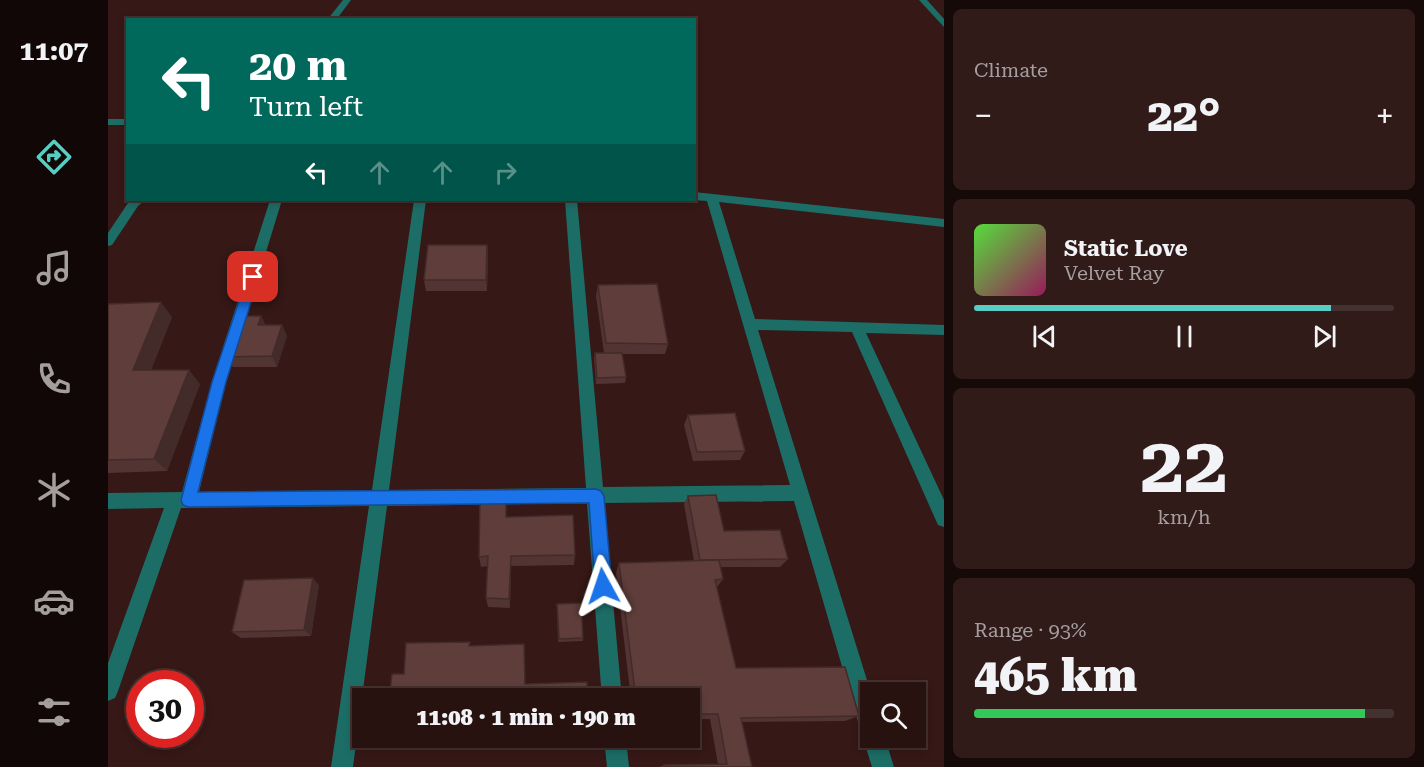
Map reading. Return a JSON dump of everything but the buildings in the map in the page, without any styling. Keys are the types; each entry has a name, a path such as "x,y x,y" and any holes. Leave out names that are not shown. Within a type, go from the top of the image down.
{"street":[{"path":"333,18 347,0"},
{"path":"923,0 944,24"},
{"path":"108,122 126,122"},
{"path":"696,196 944,223"},
{"path":"712,198 860,692"},
{"path":"108,242 137,201"},
{"path":"108,691 182,500 276,201"},
{"path":"342,767 420,201"},
{"path":"571,201 611,688"},
{"path":"749,324 944,330"},
{"path":"857,328 944,519"},
{"path":"108,501 800,493"},
{"path":"616,748 618,767"},
{"path":"877,748 883,767"}],"route":[{"path":"253,277 219,382 188,500 596,496 603,586"}]}
